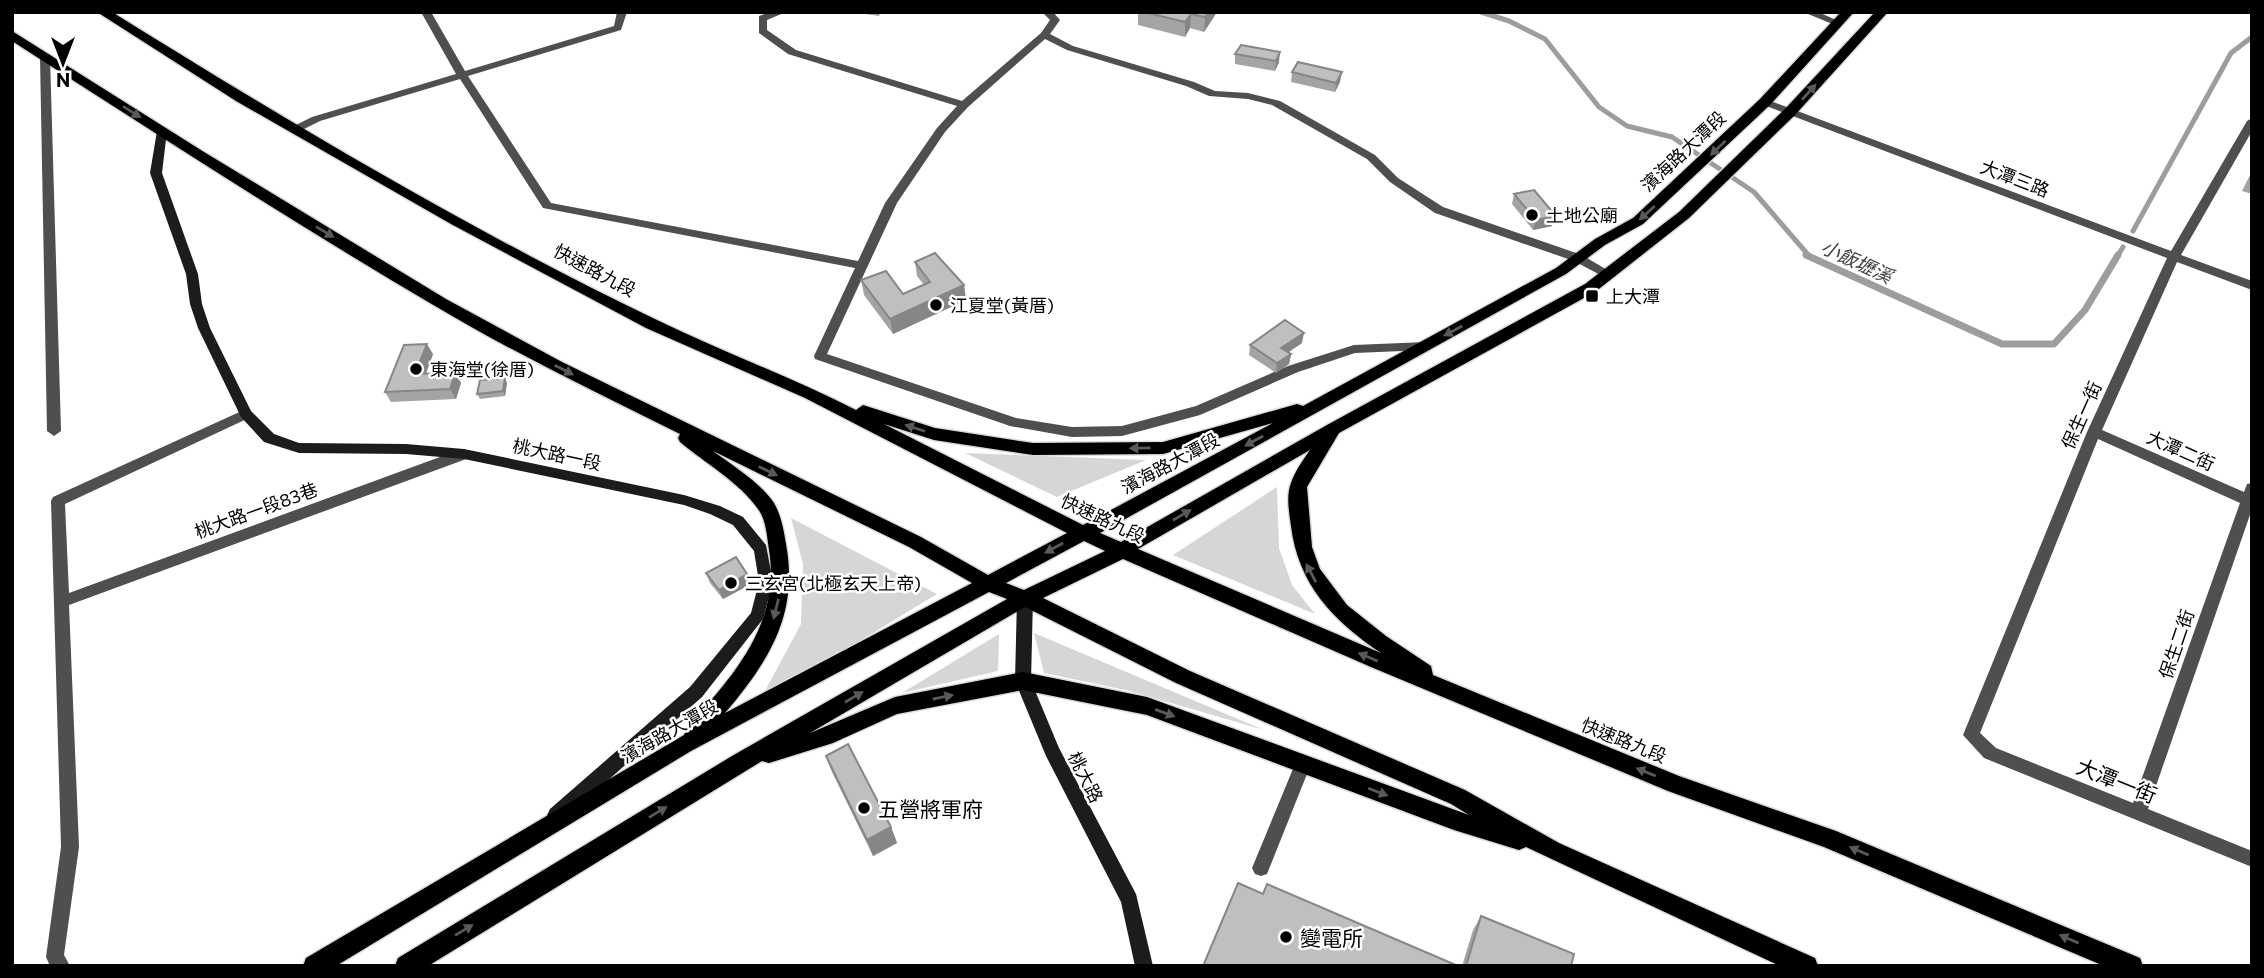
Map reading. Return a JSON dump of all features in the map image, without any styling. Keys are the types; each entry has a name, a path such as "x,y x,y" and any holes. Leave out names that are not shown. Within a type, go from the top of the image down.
{"main road":[{"name":"濱海路大潭段","path":"314,966 684,745 1325,403 1561,271 1600,242 1638,221 1698,167 1765,102 1848,12"},
{"path":"406,966 739,763 1025,598 1059,584 1121,550 1333,429 1590,288 1684,215 1790,112 1882,12"},
{"name":"快速路九段","path":"113,15 296,129 456,220 652,324 811,394 1082,533 1675,784 1828,838 2132,966"},
{"path":"12,36 440,303 556,366 915,542 989,584 1025,598 1183,677 1458,797 1550,850 1807,966"},
{"path":"811,394 933,434 1033,449 1163,448 1325,403"},
{"path":"664,420 767,506 780,555 782,585 770,633 742,680 684,745"},
{"path":"1333,429 1297,485 1300,540 1308,569 1328,600 1361,629 1456,693"},
{"path":"739,763 826,737 895,706 1023,681 1147,706 1454,820 1550,850"}],"street":[{"path":"426,12 462,75 547,206 863,266"},
{"path":"296,129 316,119 618,28 622,12"},
{"path":"780,12 762,18 762,31 792,52 964,105"},
{"path":"1047,12 1055,20 1044,35 964,105 941,130 891,203 820,356 1015,422 1072,432 1122,431 1200,410 1293,369 1354,349 1426,346"},
{"path":"1808,12 1838,23"},
{"path":"1044,35 1070,48 1190,84 1213,94 1248,96 1276,103 1371,157 1394,180 1439,210 1578,258 1608,274"},
{"path":"45,57 54,430"},
{"name":"大潭三路","path":"1765,102 2252,286"},
{"name":"保生一街","path":"1971,736 2094,432 2174,257 2251,125"},
{"name":"桃大路一段","path":"162,131 156,173 192,274 204,328 246,414 269,438 299,448 406,449 464,454 684,500 738,521 761,549 766,582 758,615 734,646 696,692 525,842"},
{"path":"61,966 55,957 70,846 58,501 246,414"},
{"name":"大潭二街","path":"2094,432 2250,497"},
{"name":"桃大路一段83巷","path":"61,602 464,454"},
{"name":"保生二街","path":"2138,813 2250,497"},
{"name":"桃大路","path":"1025,598 1023,681 1052,751 1130,900 1144,966"},
{"name":"大潭一街","path":"1971,736 1990,753 2252,859"},
{"path":"1261,868 1303,764"}],"shaded area":[{"path":"965,453 1146,460 1057,497"},
{"path":"1277,487 1279,548 1292,585 1315,614 1173,555"},
{"path":"791,518 937,594 759,702 801,624 803,564"},
{"path":"1034,633 1264,730 1130,691 1044,673"},
{"path":"999,634 998,671 902,693"}],"building":[{"path":"1144,12 1208,12 1205,17 1191,14 1185,22"},
{"path":"1241,45 1280,52 1276,61 1235,54"},
{"path":"1298,62 1342,72 1336,83 1292,72"},
{"path":"1534,190 1556,216 1536,220 1514,194"},
{"path":"935,253 964,285 890,319 861,280 886,271 903,294 930,282 915,262"},
{"path":"1285,320 1304,333 1281,348 1291,354 1277,363 1250,345"},
{"path":"427,344 415,374 455,373 450,389 385,392 404,345"},
{"path":"505,378 503,391 477,394 480,380"},
{"path":"736,557 747,574 719,590 706,573"},
{"name":"五營將軍府","path":"848,744 891,827 867,840 826,756"},
{"name":"變電所","path":"1238,883 1263,894 1267,884 1458,966 1203,966"},
{"path":"1481,916 1574,954 1571,966 1466,966"}],"waterway":[{"name":"小飯壢溪","path":"1481,12 1509,21 1545,39 1599,107 1627,126 1672,137 1754,192 1810,257"},
{"name":"小飯壢溪","path":"2133,231 2231,53 2252,37"},
{"name":"小飯壢溪","path":"2117,257 2123,247"},
{"name":"小飯壢溪","path":"1806,255 1810,257"},
{"name":"小飯壢溪","path":"1810,257 2002,344 2054,344 2085,310 2118,255"}],"place":[{"name":"土地公廟","path":"1532,215"},
{"name":"上大潭","path":"1592,296"},
{"name":"江夏堂(黃厝)","path":"936,305"},
{"name":"東海堂(徐厝)","path":"416,369"},
{"name":"三玄宮(北極玄天上帝)","path":"731,583"},
{"name":"五營將軍府","path":"864,808"},
{"name":"變電所","path":"1286,937"}]}
